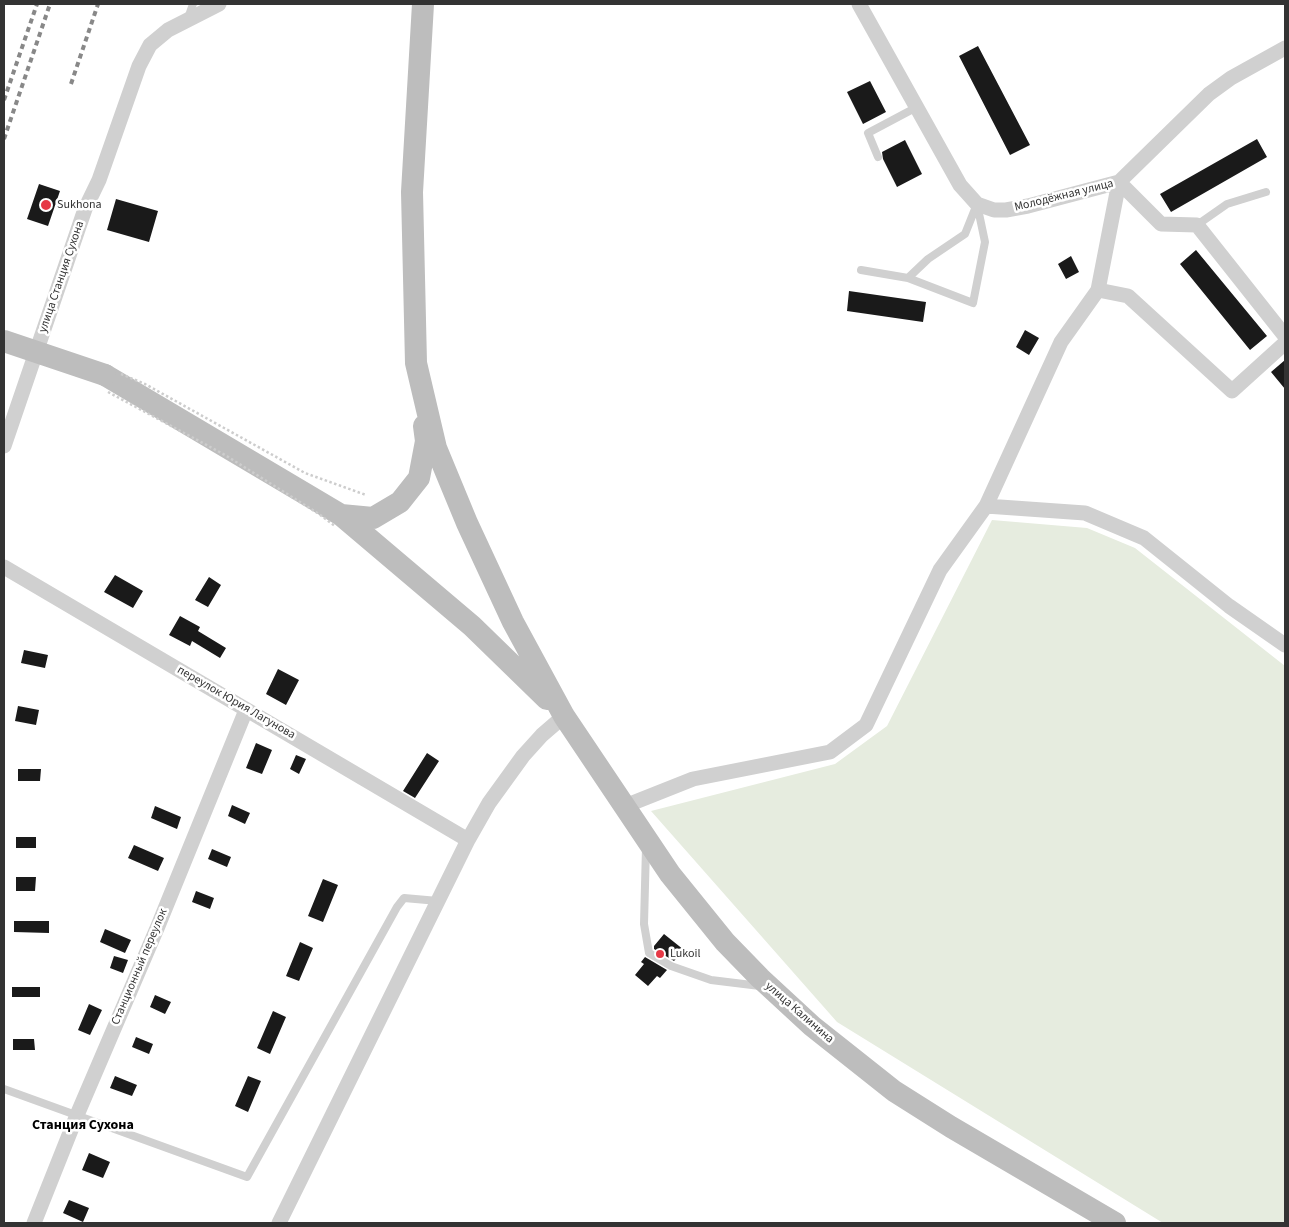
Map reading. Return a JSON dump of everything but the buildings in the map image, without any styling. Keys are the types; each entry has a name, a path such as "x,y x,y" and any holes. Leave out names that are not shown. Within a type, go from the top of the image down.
{"main road":[{"path":"338,520 373,518 400,502 419,478 426,441 416,363 412,192 423,4"},
{"path":"4,342 105,375 338,520 472,626 564,716"},
{"path":"416,363 436,448 467,523 512,622 564,716"},
{"name":"улица Калинина","path":"564,716 670,874 725,942 812,1026 894,1091 951,1128 1115,1223"}],"street":[{"name":"улица Станция Сухона","path":"4,446 85,210 99,180 139,66 150,45 168,30 219,4"},
{"path":"860,4 960,185 977,204"},
{"path":"625,806 693,779 830,752 866,725 940,570 986,506 1061,342 1098,290 1119,182 1209,94 1231,78 1285,48"},
{"name":"Молодёжная улица","path":"977,204 994,210 1013,208 1119,182 1161,224 1197,225"},
{"path":"1197,225 1285,336"},
{"path":"1098,290 1128,296 1232,391 1285,343"},
{"path":"986,506 1085,512 1144,538 1230,606 1285,645"},
{"name":"переулок Юрия Лагунова","path":"4,567 468,840"},
{"name":"Станционный переулок","path":"34,1223 77,1115 246,710"},
{"path":"279,1223 468,840 489,803 517,764 542,735 564,716"}],"lane":[{"path":"188,20 193,4"},
{"path":"878,157 868,133 917,107"},
{"path":"1197,225 1227,204 1266,192"},
{"path":"908,278 928,259 966,234 977,204"},
{"path":"861,270 908,278 973,303 985,242 977,204"},
{"path":"646,838 644,924 649,952 670,966 711,980 770,987"},
{"path":"4,1089 247,1177 397,907 404,898 438,901"}],"path":[{"path":"113,371 145,384 305,473 366,495"},
{"path":"106,391 224,455 319,514 338,520"}],"shaded area":[{"path":"992,520 1087,528 1135,548 1285,666 1285,1223 1163,1223 837,1022 651,811 835,764 887,726"}],"railway":[{"path":"4,100 37,4"},
{"path":"4,139 50,4"},
{"path":"71,84 98,4"}],"place":[{"name":"Sukhona","path":"46,205"},
{"name":"Lukoil","path":"660,954"}],"district":[{"name":"Станция Сухона","path":"83,1126"}]}
